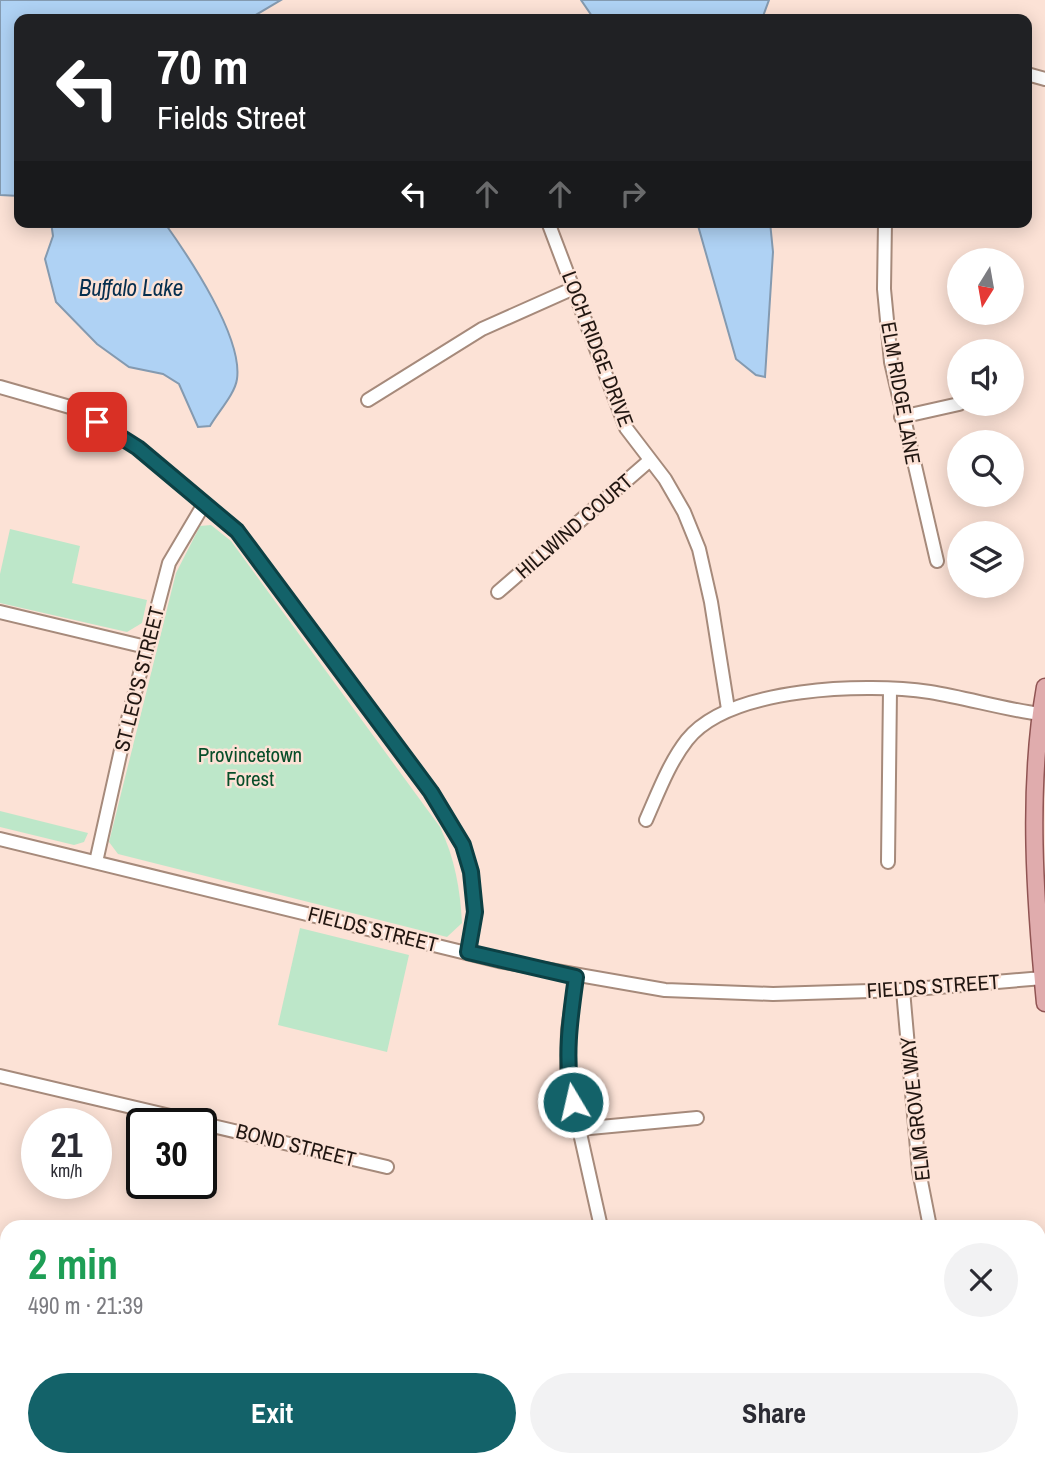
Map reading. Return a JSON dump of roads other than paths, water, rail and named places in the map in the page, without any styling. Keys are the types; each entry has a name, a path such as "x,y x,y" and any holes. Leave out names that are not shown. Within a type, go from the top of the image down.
{"main road":[{"path":"1045,687 1040,714 1034,804 1041,838 1042,978 1045,1003"}],"street":[{"name":"LOCH RIDGE DRIVE","path":"550,228 626,428 665,479 684,512 699,549 711,602 728,709"},
{"name":"ELM RIDGE LANE","path":"886,228 884,289 891,362 901,417 937,561"},
{"path":"368,400 482,329 574,288"},
{"path":"0,387 77,409 138,448 237,531 431,792 463,845 471,872 475,912 468,952"},
{"path":"901,417 947,407"},
{"name":"HILLWIND COURT","path":"498,592 649,461"},
{"name":"ST LEO'S STREET","path":"96,862 146,647 172,555 204,503"},
{"path":"0,612 146,647"},
{"path":"646,820 668,771 688,738 713,716 773,696 828,690 930,692 1040,714"},
{"path":"888,862 890,690"},
{"name":"FIELDS STREET","path":"0,839 576,977 665,990 773,994 903,990 1042,978"},
{"path":"576,977 568,1030 567,1075 599,1220"},
{"name":"ELM GROVE WAY","path":"903,990 919,1171 929,1220"},
{"name":"BOND STREET","path":"0,1076 387,1167"},
{"path":"579,1129 697,1118"}],"water":[{"path":"0,0 281,0 257,14 14,14 14,196 0,195"},
{"path":"581,0 769,0 764,14 591,14"},
{"name":"Buffalo Lake","path":"52,228 168,228 212,298 232,342 237,362 236,385 210,426 198,427 179,384 163,374 129,367 97,344 56,302 45,259 53,236"},
{"path":"699,228 771,228 773,252 765,377 756,375 736,359"}],"park label":[{"name":"Provincetown Forest","path":"250,766"}]}
